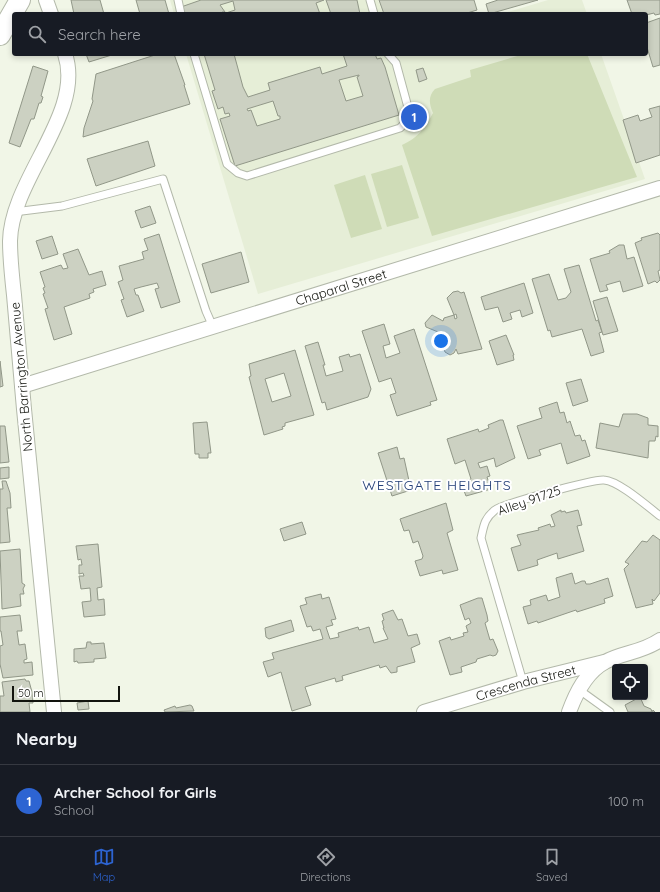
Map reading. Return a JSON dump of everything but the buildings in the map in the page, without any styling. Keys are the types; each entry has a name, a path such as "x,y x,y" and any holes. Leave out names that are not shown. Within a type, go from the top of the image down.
{"main road":[{"path":"3,28 4,0"},
{"path":"13,12 20,0"},
{"path":"3,28 12,13"}],"street":[{"path":"46,0 50,12"},
{"name":"North Barrington Avenue","path":"54,712 22,386 10,240 14,212 67,95 69,78 65,56"},
{"name":"Chaparal Street","path":"22,386 660,188"},
{"name":"Crescenda Street","path":"424,712 523,682 604,662 647,648 660,640"},
{"path":"570,712 578,689 585,679 604,662"}],"lane":[{"path":"178,0 181,12"},
{"path":"370,0 373,12"},
{"path":"195,56 227,164 238,173 247,176 400,128 407,121 409,111 396,63 390,56"},
{"path":"14,212 62,206 163,179 206,311 213,327"},
{"name":"Alley 91725","path":"523,682 481,538 484,520 496,508 589,481 605,479 618,486 660,516"},
{"path":"578,689 610,712"}],"shaded area":[{"path":"170,0 378,0 382,12 173,12"},
{"path":"548,0 582,0 586,12 508,12"},
{"path":"187,56 602,56 645,179 258,294"},
{"path":"517,56 588,56 637,177 432,236 402,145 417,136 430,119 433,113 430,97 435,89 471,77 470,70"},
{"path":"402,165 419,218 387,227 371,174"},
{"path":"365,175 382,229 351,238 334,185"}],"place":[{"name":"Archer School for Girls","path":"414,117"}],"district":[{"name":"WESTGATE HEIGHTS","path":"437,485"}]}
